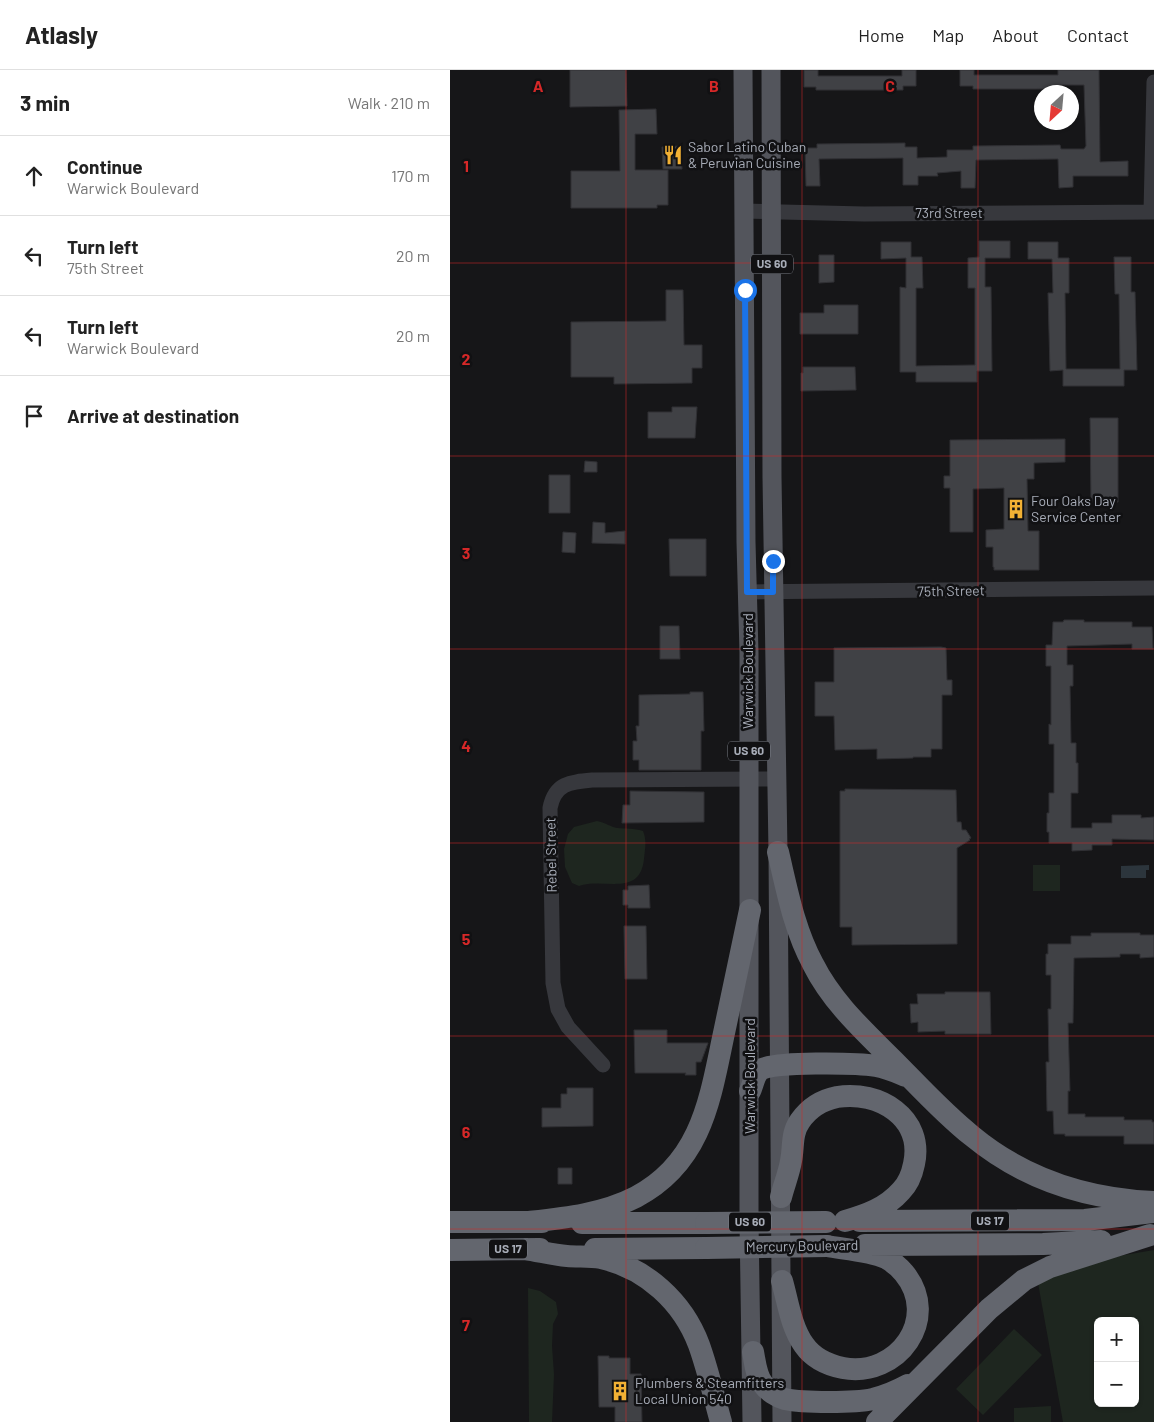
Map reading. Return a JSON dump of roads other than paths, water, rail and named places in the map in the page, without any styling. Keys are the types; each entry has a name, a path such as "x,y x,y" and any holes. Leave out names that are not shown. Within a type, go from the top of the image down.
{"highway":[{"path":"778,852 793,915 801,938 822,981 854,1021 970,1136 1029,1172 1078,1191 1117,1199 1154,1202"},
{"path":"565,1220 624,1203 637,1197 658,1182 688,1149 699,1129 710,1098 750,910"},
{"path":"750,1091 760,1070 765,1067 779,1065 840,1064 875,1066 911,1078"},
{"path":"781,1197 791,1161 793,1137 798,1123 804,1115 821,1102 832,1098 863,1096 874,1099 896,1110 911,1130 916,1150 913,1169 902,1191 888,1204 863,1216 836,1222"},
{"name":"Mercury Boulevard","path":"565,1220 706,1223 1085,1220 1154,1212"},
{"name":"US 17","path":"450,1222 565,1220"},
{"path":"877,1422 989,1309 1024,1280 1056,1264 1152,1234"},
{"name":"Mercury Boulevard","path":"566,1253 706,1248 1078,1243 1152,1234"},
{"path":"782,1281 799,1338 810,1352 818,1358 836,1366 855,1369 876,1366 896,1356 909,1340 916,1322 917,1308 912,1283 901,1269 886,1258 827,1246"},
{"name":"US 17","path":"450,1250 525,1249 566,1253"},
{"path":"566,1253 598,1257 621,1264 646,1277 671,1299 683,1313 699,1345 721,1422"},
{"path":"753,1352 758,1377 762,1384 782,1398 818,1401 871,1399 918,1380"}],"main road":[{"name":"Warwick Boulevard","path":"743,70 752,1422"},
{"name":"Warwick Boulevard","path":"771,70 773,592 778,852 782,1422"}],"street":[{"path":"1152,212 1154,82"},
{"name":"73rd Street","path":"744,211 864,214 1152,212"},
{"name":"75th Street","path":"747,592 936,592 1154,588"},
{"name":"Rebel Street","path":"603,1065 568,1027 558,1010 553,983 550,808 556,792 571,782 585,781 776,779"}],"place":[{"name":"Sabor Latino Cuban & Peruvian Cuisine","path":"673,155"},
{"name":"Four Oaks Day Service Center","path":"1016,509"},
{"name":"Plumbers & Steamfitters Local Union 540","path":"620,1391"}]}
